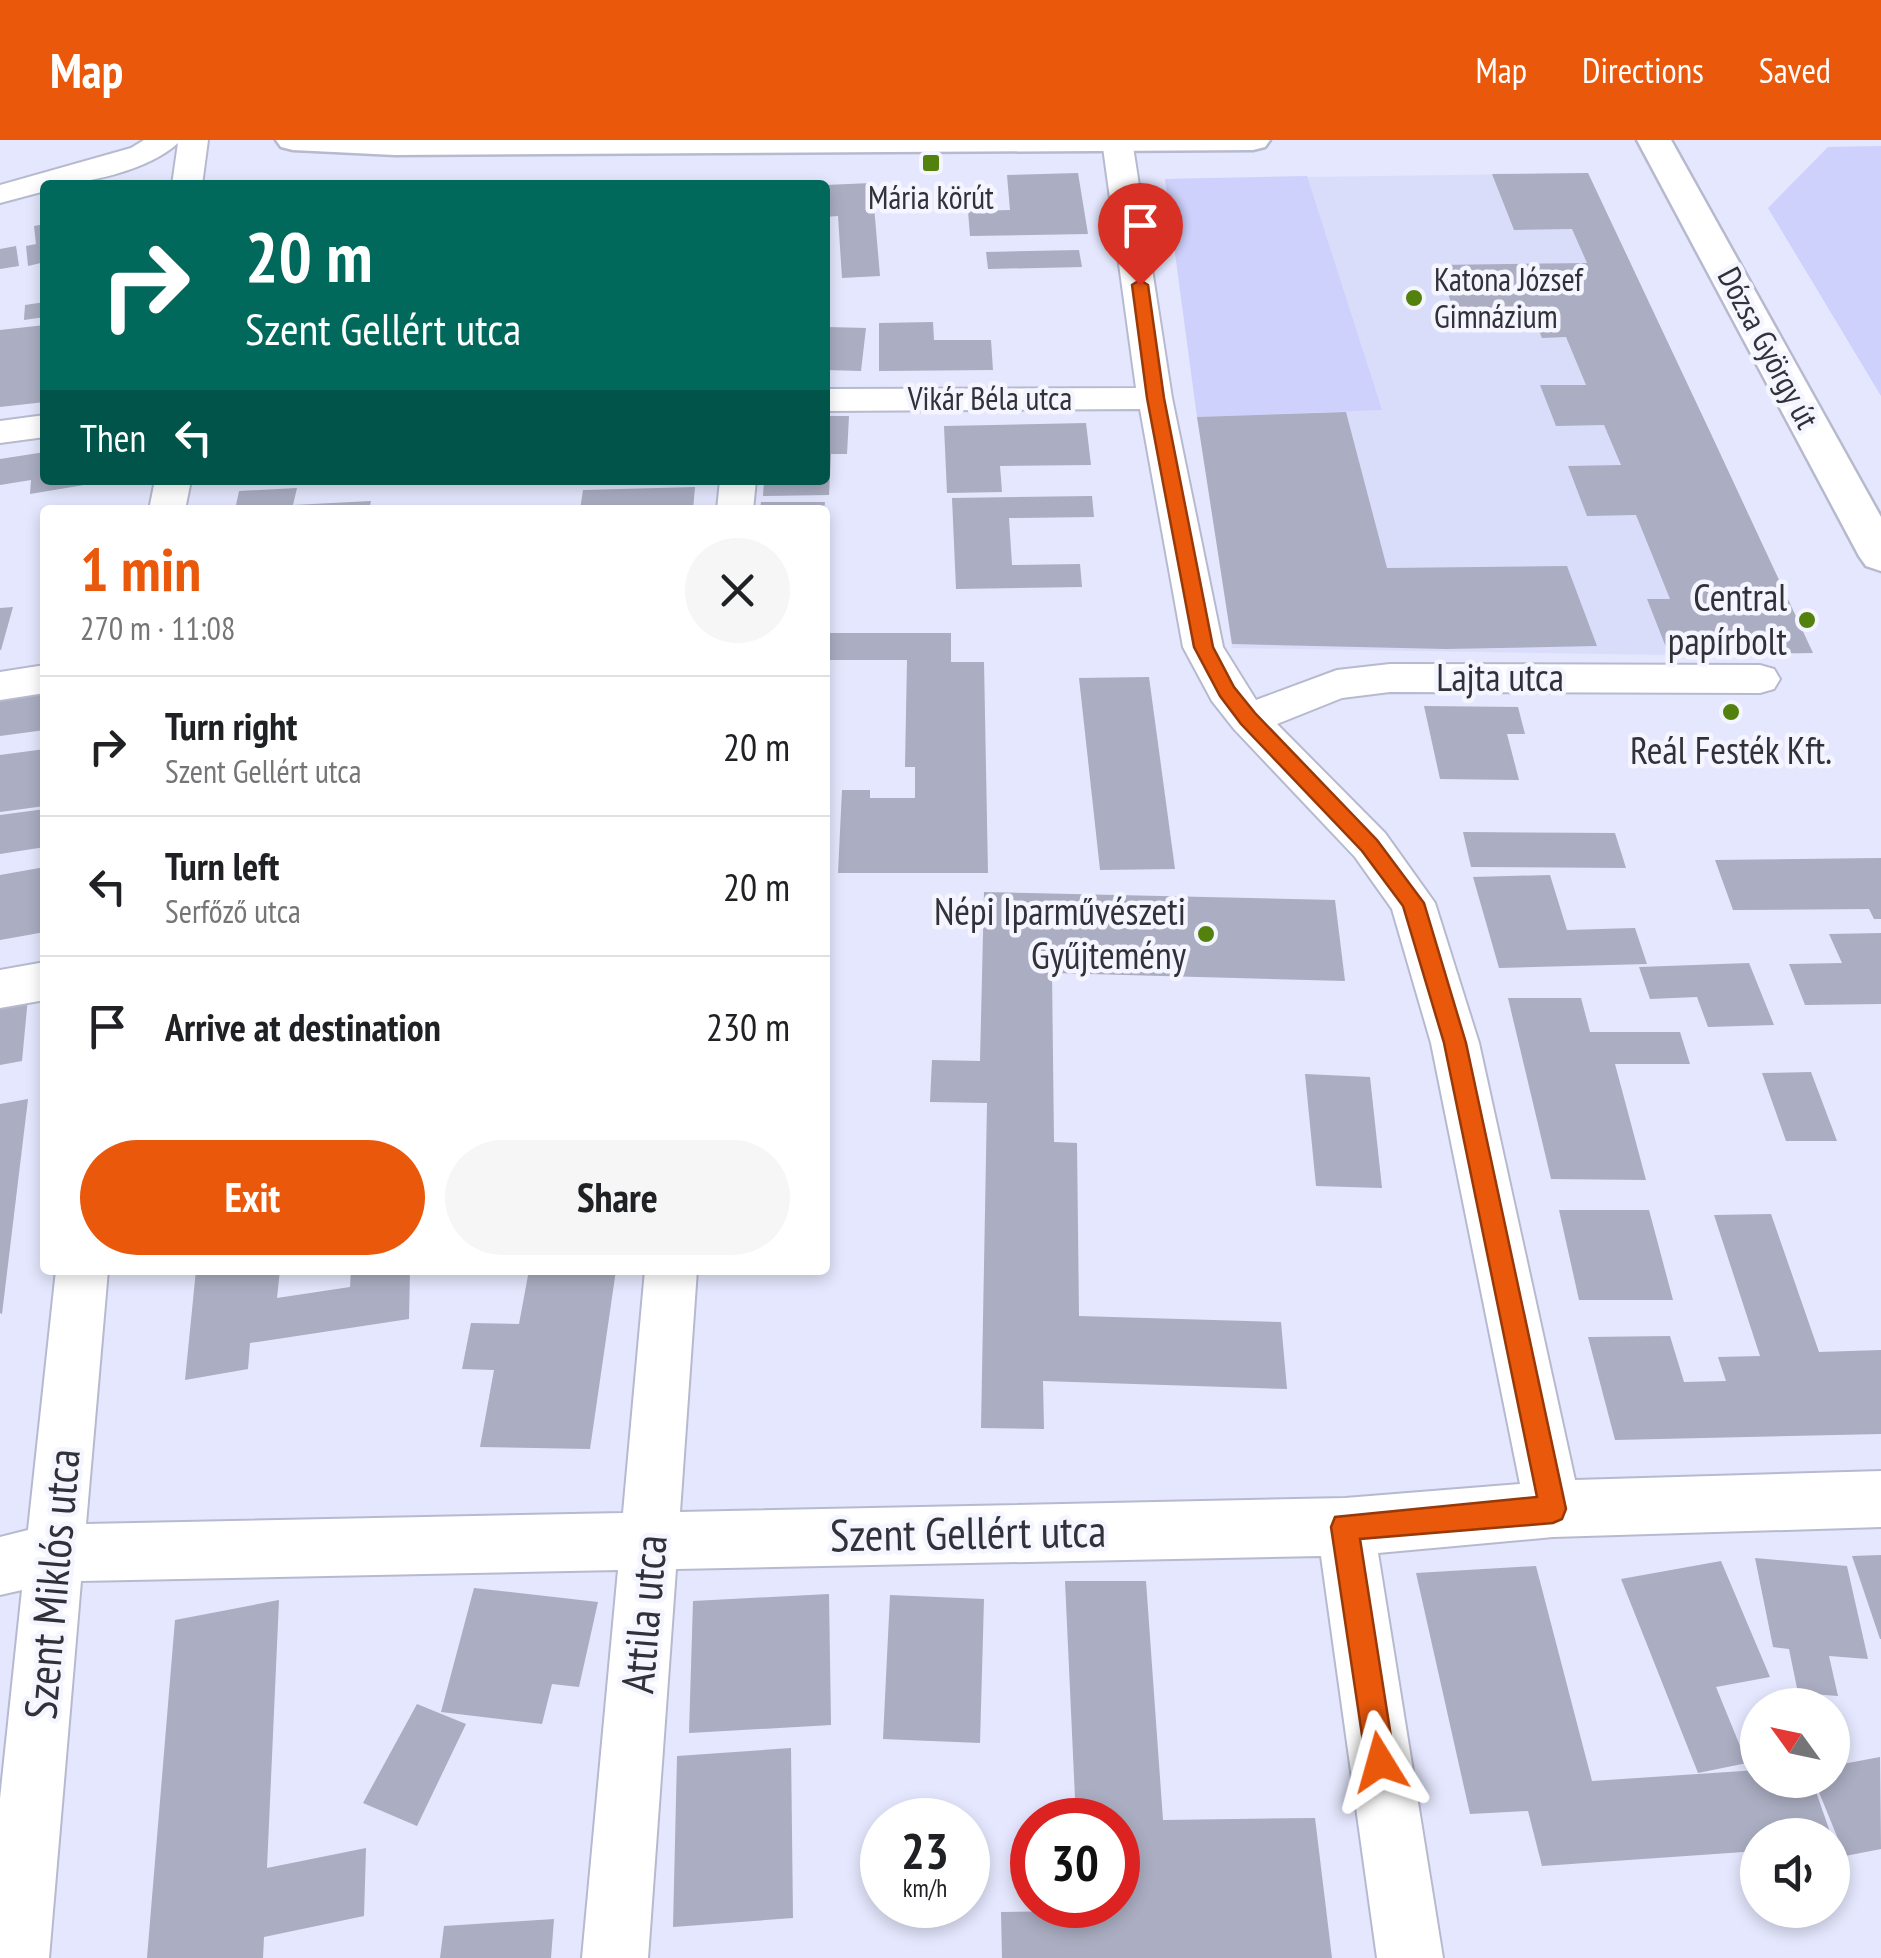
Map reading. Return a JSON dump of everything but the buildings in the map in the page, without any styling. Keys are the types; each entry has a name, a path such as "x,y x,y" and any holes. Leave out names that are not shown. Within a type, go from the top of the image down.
{"main road":[{"path":"292,140 1253,140"},
{"name":"Dózsa György út","path":"1654,140 1881,556"}],"street":[{"path":"50,180 142,154 164,140"},
{"path":"187,180 193,140"},
{"path":"1117,142 1155,398 1204,647 1226,691 1248,718 1370,845 1413,903 1455,1043 1553,1509"},
{"path":"0,194 40,183"},
{"name":"Vikár Béla utca","path":"830,400 1155,398"},
{"path":"0,432 40,427"},
{"name":"Lajta utca","path":"1248,718 1337,684 1390,678 1760,679"},
{"path":"0,686 40,681"},
{"path":"0,989 40,982"},
{"name":"Szent Miklós utca","path":"16,1958 27,1560 81,1275"},
{"name":"Attila utca","path":"616,1958 671,1275"},
{"name":"Szent Gellért utca","path":"27,1560 650,1539 1345,1527 1553,1509 1881,1499"},
{"path":"1345,1527 1410,1958"}],"shaded area":[{"path":"1881,146 1881,396 1768,208 1828,147"},
{"name":"Katona József Gimnázium","path":"1588,173 1813,653 1669,655 1232,648 1165,179"},
{"path":"1307,176 1382,410 1197,417 1165,179"}],"place":[{"name":"Mária körút","path":"931,163"},
{"name":"Katona József Gimnázium","path":"1414,298"},
{"name":"Central papírbolt","path":"1807,620"},
{"name":"Reál Festék Kft.","path":"1731,712"},
{"name":"Népi Iparművészeti Gyűjtemény","path":"1206,934"}],"route":[{"path":"1140,285 1155,398 1204,647 1226,691 1248,718 1370,845 1413,903 1455,1043 1553,1509 1345,1527 1380,1762"}]}
